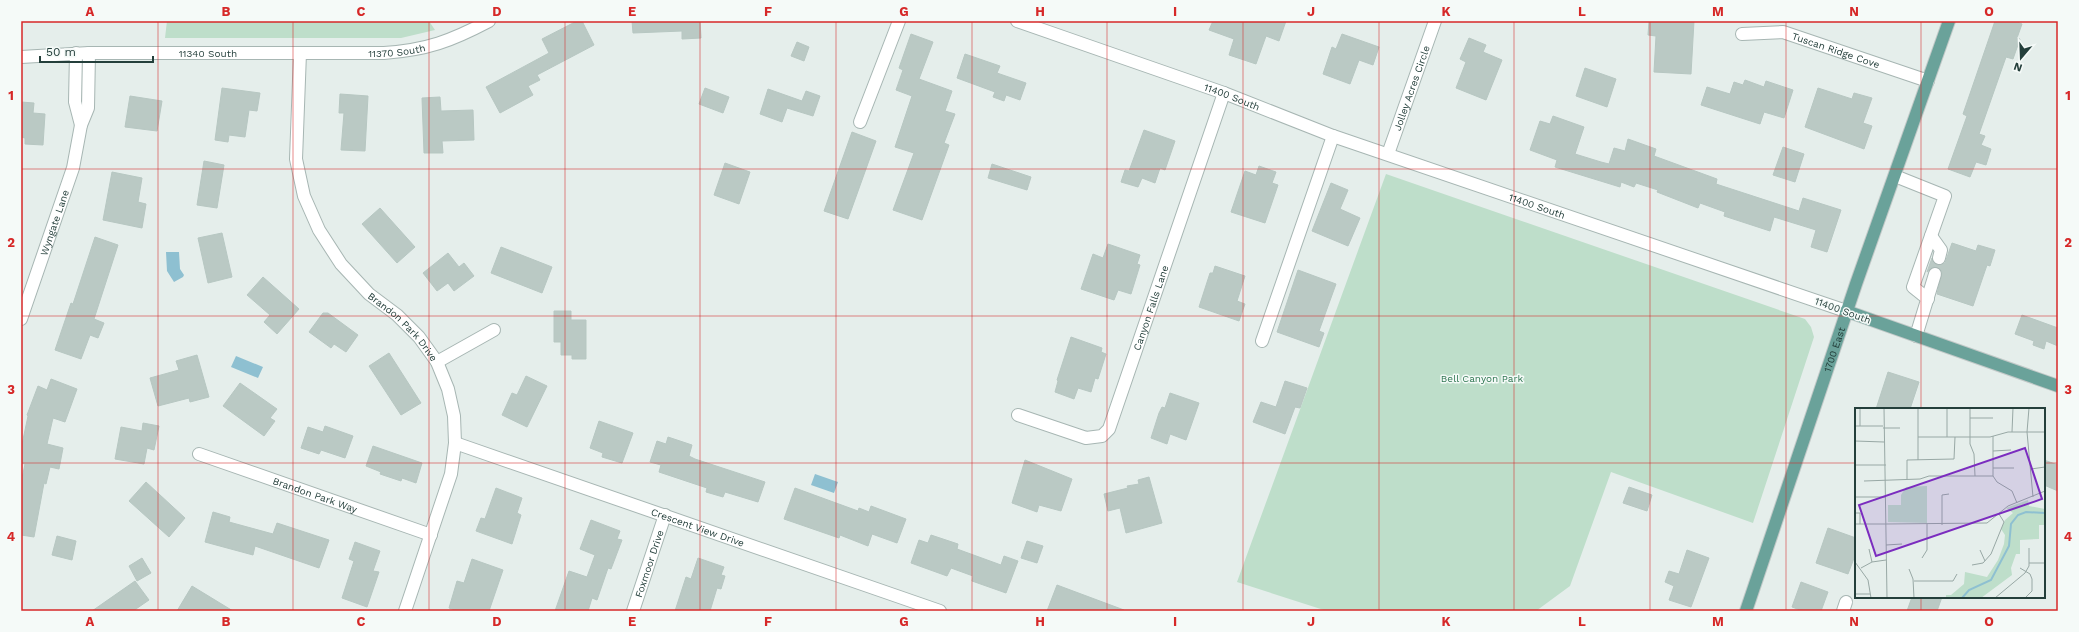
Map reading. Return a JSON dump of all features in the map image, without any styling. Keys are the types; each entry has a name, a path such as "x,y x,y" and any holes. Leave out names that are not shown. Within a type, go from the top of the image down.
{"main road":[{"name":"1700 East","path":"1746,611 1846,311 1949,21"},
{"name":"11400 South","path":"1846,311 2058,386"}],"street":[{"name":"11370 South","path":"300,53 409,52 432,47 455,38 489,21"},
{"path":"860,122 899,21"},
{"name":"11400 South","path":"1017,21 1224,93 1333,136 1846,311"},
{"name":"Jolley Acres Circle","path":"1388,154 1435,21"},
{"name":"Tuscan Ridge Cove","path":"1742,34 1783,32 1928,81"},
{"name":"11340 South","path":"21,57 76,53 300,53"},
{"name":"Wyngate Lane","path":"76,53 75,102 81,125"},
{"name":"Wyngate Lane","path":"21,319 73,168 81,125 89,102 89,53"},
{"name":"Brandon Park Drive","path":"300,53 296,159 304,196 319,230 341,264 369,294 397,315 419,337 437,362 448,389 454,416 456,443 451,474 405,611"},
{"name":"Canyon Falls Lane","path":"1018,415 1086,438 1102,436 1109,429 1224,93"},
{"path":"1262,341 1333,136"},
{"path":"1895,176 1945,196 1913,287 1928,300"},
{"path":"1931,236 1941,250 1939,258"},
{"path":"1916,336 1928,300 1934,274"},
{"path":"437,362 494,330"},
{"name":"Crescent View Drive","path":"456,443 940,611"},
{"name":"Brandon Park Way","path":"199,454 431,535"},
{"name":"Foxmoor Drive","path":"633,611 665,515"}],"green space":[{"path":"167,21 429,21 435,30 401,38 165,38"},
{"name":"Bell Canyon Park","path":"1386,174 1805,319 1811,327 1814,337 1753,523 1611,472 1570,586 1536,611 1327,611 1237,582"}],"water":[{"path":"166,252 179,252 180,269 184,275 174,282 167,271"},
{"path":"236,356 263,367 258,378 231,367"},
{"path":"815,474 838,482 834,493 811,485"}],"building":[{"path":"577,21 582,21 594,45 537,75 540,80 528,86 533,95 500,113 486,87 549,53 542,39"},
{"path":"632,21 700,21 701,38 682,39 682,31 633,33"},
{"path":"1213,21 1286,21 1279,41 1266,36 1256,64 1229,55 1234,39 1209,30"},
{"path":"1649,21 1694,21 1691,74 1654,72 1656,36 1648,35"},
{"path":"1995,21 2015,21 2022,24 2017,38 2020,39 2013,59 2006,57 1979,134 1985,136 1981,145 1991,149 1986,165 1976,162 1970,177 1948,169 1967,116 1963,114"},
{"path":"911,34 933,42 919,79 952,91 945,111 955,114 944,143 949,145 922,220 893,210 914,153 895,147 912,96 896,90 903,70 899,68"},
{"path":"1342,34 1379,47 1373,65 1359,60 1350,84 1323,74 1332,47 1336,49"},
{"path":"1469,38 1486,45 1483,52 1502,60 1486,100 1456,88 1466,62 1460,59"},
{"path":"797,42 809,47 804,61 791,56"},
{"path":"965,54 1000,66 997,73 1026,83 1020,100 1006,95 1004,101 993,97 995,92 957,78"},
{"path":"1585,68 1616,79 1607,107 1576,96"},
{"path":"1745,80 1764,87 1766,81 1793,90 1784,118 1764,112 1760,124 1701,105 1707,87 1730,94 1734,82 1743,85"},
{"path":"222,88 260,93 257,111 249,110 245,137 229,135 228,142 215,140"},
{"path":"705,88 729,97 723,113 699,104"},
{"path":"1818,88 1852,99 1854,93 1872,98 1863,123 1872,126 1864,149 1805,127"},
{"path":"768,89 802,101 806,91 820,96 813,116 787,108 782,122 760,114"},
{"path":"340,94 368,96 365,151 341,150 344,113 339,113"},
{"path":"130,96 162,101 157,131 125,127"},
{"path":"440,97 441,111 473,110 474,140 442,141 443,153 424,153 422,98"},
{"path":"21,102 34,103 33,113 45,114 43,145 25,144 25,138 21,137"},
{"path":"1553,116 1584,127 1575,154 1609,164 1614,148 1625,151 1628,139 1656,149 1654,156 1717,179 1716,184 1799,211 1803,198 1841,210 1827,252 1811,247 1816,230 1774,217 1770,231 1724,216 1725,212 1700,203 1698,208 1657,192 1658,190 1636,183 1634,187 1621,182 1620,187 1555,167 1557,160 1530,150 1540,121 1550,124"},
{"path":"1144,130 1175,141 1165,170 1160,168 1155,183 1142,178 1138,187 1121,182 1125,170 1129,171"},
{"path":"852,132 876,141 848,219 824,211"},
{"path":"1783,147 1804,154 1795,182 1773,175"},
{"path":"204,161 224,165 217,208 197,205"},
{"path":"725,163 750,172 739,204 714,195"},
{"path":"992,164 1031,177 1027,190 988,178"},
{"path":"1259,166 1276,172 1272,183 1278,185 1265,223 1231,212 1245,171 1256,175"},
{"path":"112,172 142,178 138,202 146,204 142,228 103,220"},
{"path":"1331,183 1348,190 1340,209 1360,218 1348,246 1312,231"},
{"path":"380,208 415,247 397,263 362,224"},
{"path":"222,233 232,277 208,283 198,238"},
{"path":"95,237 118,245 94,319 104,323 98,338 90,335 81,359 55,350 71,303 73,304"},
{"path":"1952,243 1976,251 1978,245 1995,250 1990,266 1987,265 1973,306 1937,294 1942,272 1940,269 1934,267 1927,272 1932,258 1934,263 1937,265 1945,263"},
{"path":"1108,244 1140,255 1137,264 1140,265 1131,294 1118,290 1114,300 1081,289 1093,254 1103,258"},
{"path":"501,247 552,267 542,293 491,273"},
{"path":"448,253 459,267 464,263 474,276 454,291 448,283 437,291 423,273"},
{"path":"1215,266 1245,276 1237,301 1245,304 1239,321 1199,307 1210,273 1213,273"},
{"path":"1298,270 1336,284 1319,331 1324,333 1319,347 1277,332"},
{"path":"263,277 299,309 277,334 264,322 270,315 247,295"},
{"path":"554,311 571,311 571,320 586,320 586,359 572,359 572,355 561,355 561,342 554,342"},
{"path":"323,313 328,313 358,335 346,352 334,344 331,348 309,332"},
{"path":"2022,315 2058,328 2058,346 2046,341 2044,349 2033,345 2034,341 2015,334"},
{"path":"1071,337 1102,348 1101,352 1106,354 1098,379 1095,378 1091,392 1078,388 1074,399 1055,392 1057,380"},
{"path":"389,353 421,403 401,415 369,366"},
{"path":"197,355 209,397 190,402 189,398 158,406 150,378 179,370 176,361"},
{"path":"1888,372 1919,382 1910,408 1876,408"},
{"path":"526,376 547,386 527,427 502,415 512,393 517,395"},
{"path":"51,379 77,389 65,422 53,418 47,444 63,448 59,469 50,467 46,484 44,483 34,537 21,535 21,483 25,464 21,463 21,449 27,415 38,386 47,390"},
{"path":"1285,381 1307,388 1300,408 1295,407 1285,434 1253,422 1261,402 1276,407"},
{"path":"240,383 277,409 270,418 275,421 264,436 223,406"},
{"path":"1170,393 1199,403 1186,440 1170,434 1167,444 1151,438 1159,413 1162,407 1165,408"},
{"path":"599,421 633,433 622,463 602,457 603,453 590,448"},
{"path":"143,423 159,426 154,450 147,448 144,464 115,459 121,427 142,431"},
{"path":"325,426 353,436 345,458 321,450 319,454 301,448 308,427 323,432"},
{"path":"668,437 692,445 689,456 695,459 765,482 758,502 725,492 723,497 706,492 707,488 659,472 661,465 650,462 657,441 666,444"},
{"path":"373,446 422,463 416,483 402,478 401,481 380,474 381,472 366,466"},
{"path":"1025,460 1072,479 1061,511 1039,505 1037,512 1012,503"},
{"path":"2045,460 2058,465 2058,491 2045,485"},
{"path":"1149,477 1162,523 1126,533 1120,508 1108,511 1104,494 1128,488 1127,486 1139,484 1138,480"},
{"path":"146,482 185,518 169,537 129,501"},
{"path":"1629,487 1652,495 1647,511 1623,503"},
{"path":"496,488 522,498 517,513 521,515 512,544 476,531 481,518 485,519"},
{"path":"795,488 858,511 859,508 869,512 871,506 906,519 897,543 872,534 868,546 840,535 839,538 784,519"},
{"path":"213,512 230,517 229,522 273,534 277,523 329,540 319,568 255,546 253,555 205,542"},
{"path":"591,520 620,531 617,539 622,540 611,569 608,568 597,600 592,598 588,611 555,611 569,571 587,577 595,555 580,549"},
{"path":"1828,528 1855,538 1855,556 1848,574 1816,563"},
{"path":"931,535 958,544 957,549 1001,565 1004,556 1018,561 1006,593 972,581 973,576 951,568 947,576 911,563 919,540 928,543"},
{"path":"57,536 76,541 72,560 52,555"},
{"path":"1027,541 1043,546 1037,563 1021,558"},
{"path":"355,542 380,551 373,571 379,572 367,607 342,598 354,561 349,559"},
{"path":"1687,550 1709,558 1691,607 1669,600 1674,586 1665,582 1669,571 1679,574"},
{"path":"142,558 151,573 137,581 129,566"},
{"path":"698,558 724,567 721,575 725,576 721,589 717,588 710,611 675,611 686,577 691,579"},
{"path":"472,559 503,570 489,611 458,611 449,608 457,581 464,583"},
{"path":"135,581 149,600 133,611 92,611"},
{"path":"1801,582 1828,592 1821,611 1803,611 1792,607"},
{"path":"1057,585 1124,610 1047,611"},
{"path":"192,586 233,611 177,611"},
{"path":"1912,598 1942,598 1937,611 1907,611"}]}
